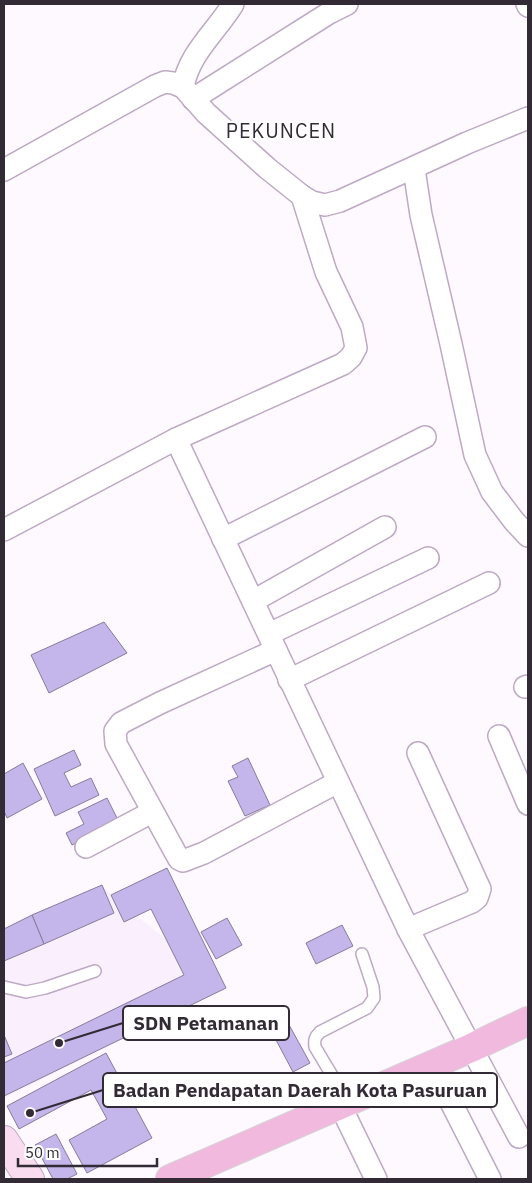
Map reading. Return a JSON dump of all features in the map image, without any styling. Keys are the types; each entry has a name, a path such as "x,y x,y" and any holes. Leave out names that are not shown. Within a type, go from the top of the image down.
{"main road":[{"path":"170,1179 471,1048 528,1021"},
{"path":"4,1140 30,1179"}],"street":[{"path":"188,93 185,76 198,49 233,4"},
{"path":"188,93 347,4"},
{"path":"4,170 165,82 172,83 188,93 206,113 267,168 302,196 312,202 325,204 332,203 528,118"},
{"path":"414,168 421,215 474,455 492,492 528,536"},
{"path":"4,530 176,439 343,364 354,353 356,342 352,327 326,272 302,196"},
{"path":"223,539 425,437"},
{"path":"176,439 408,929 519,1137"},
{"path":"253,601 385,527"},
{"path":"338,782 204,853 183,861 179,859 152,812 116,744 115,731 120,723 428,558"},
{"path":"289,680 489,583"},
{"path":"500,736 528,804"},
{"path":"408,929 472,902 477,898 480,890 418,753"},
{"path":"86,847 152,812"},
{"path":"432,1064 490,1179"},
{"path":"344,1103 376,1179"}],"lane":[{"path":"344,1103 315,1047 314,1041 320,1032 367,1008 374,998 373,987 362,954"},
{"path":"4,987 26,992 46,988 95,971"}],"shaded area":[{"path":"102,885 111,895 226,988 4,1098 4,930"}],"building":[{"path":"104,622 127,653 49,693 31,655"},
{"path":"74,750 81,765 64,773 71,787 91,778 99,795 55,816 34,769"},
{"path":"248,758 270,805 245,816 228,781 238,777 232,766"},
{"path":"23,763 42,799 7,818 4,811 4,774"},
{"path":"107,798 119,822 72,845 66,833 84,824 78,812"},
{"path":"167,868 226,988 4,1096 4,1063 184,975 151,909 124,922 111,895"},
{"path":"102,885 114,913 44,944 32,915"},
{"path":"32,915 44,944 4,961 4,929"},
{"path":"227,918 242,945 216,959 201,932"},
{"path":"342,925 353,946 316,964 306,943"},
{"path":"282,1012 310,1063 293,1072 266,1021"},
{"path":"4,1035 12,1054 4,1057"},
{"path":"106,1053 152,1138 87,1173 69,1140 107,1119 91,1090 19,1129 7,1106"},
{"path":"56,1134 77,1174 67,1179 53,1179 35,1145"}],"place":[{"name":"SDN Petamanan","path":"59,1043"},
{"name":"Badan Pendapatan Daerah Kota Pasuruan","path":"30,1113"}],"district":[{"name":"PEKUNCEN","path":"281,131"}]}
